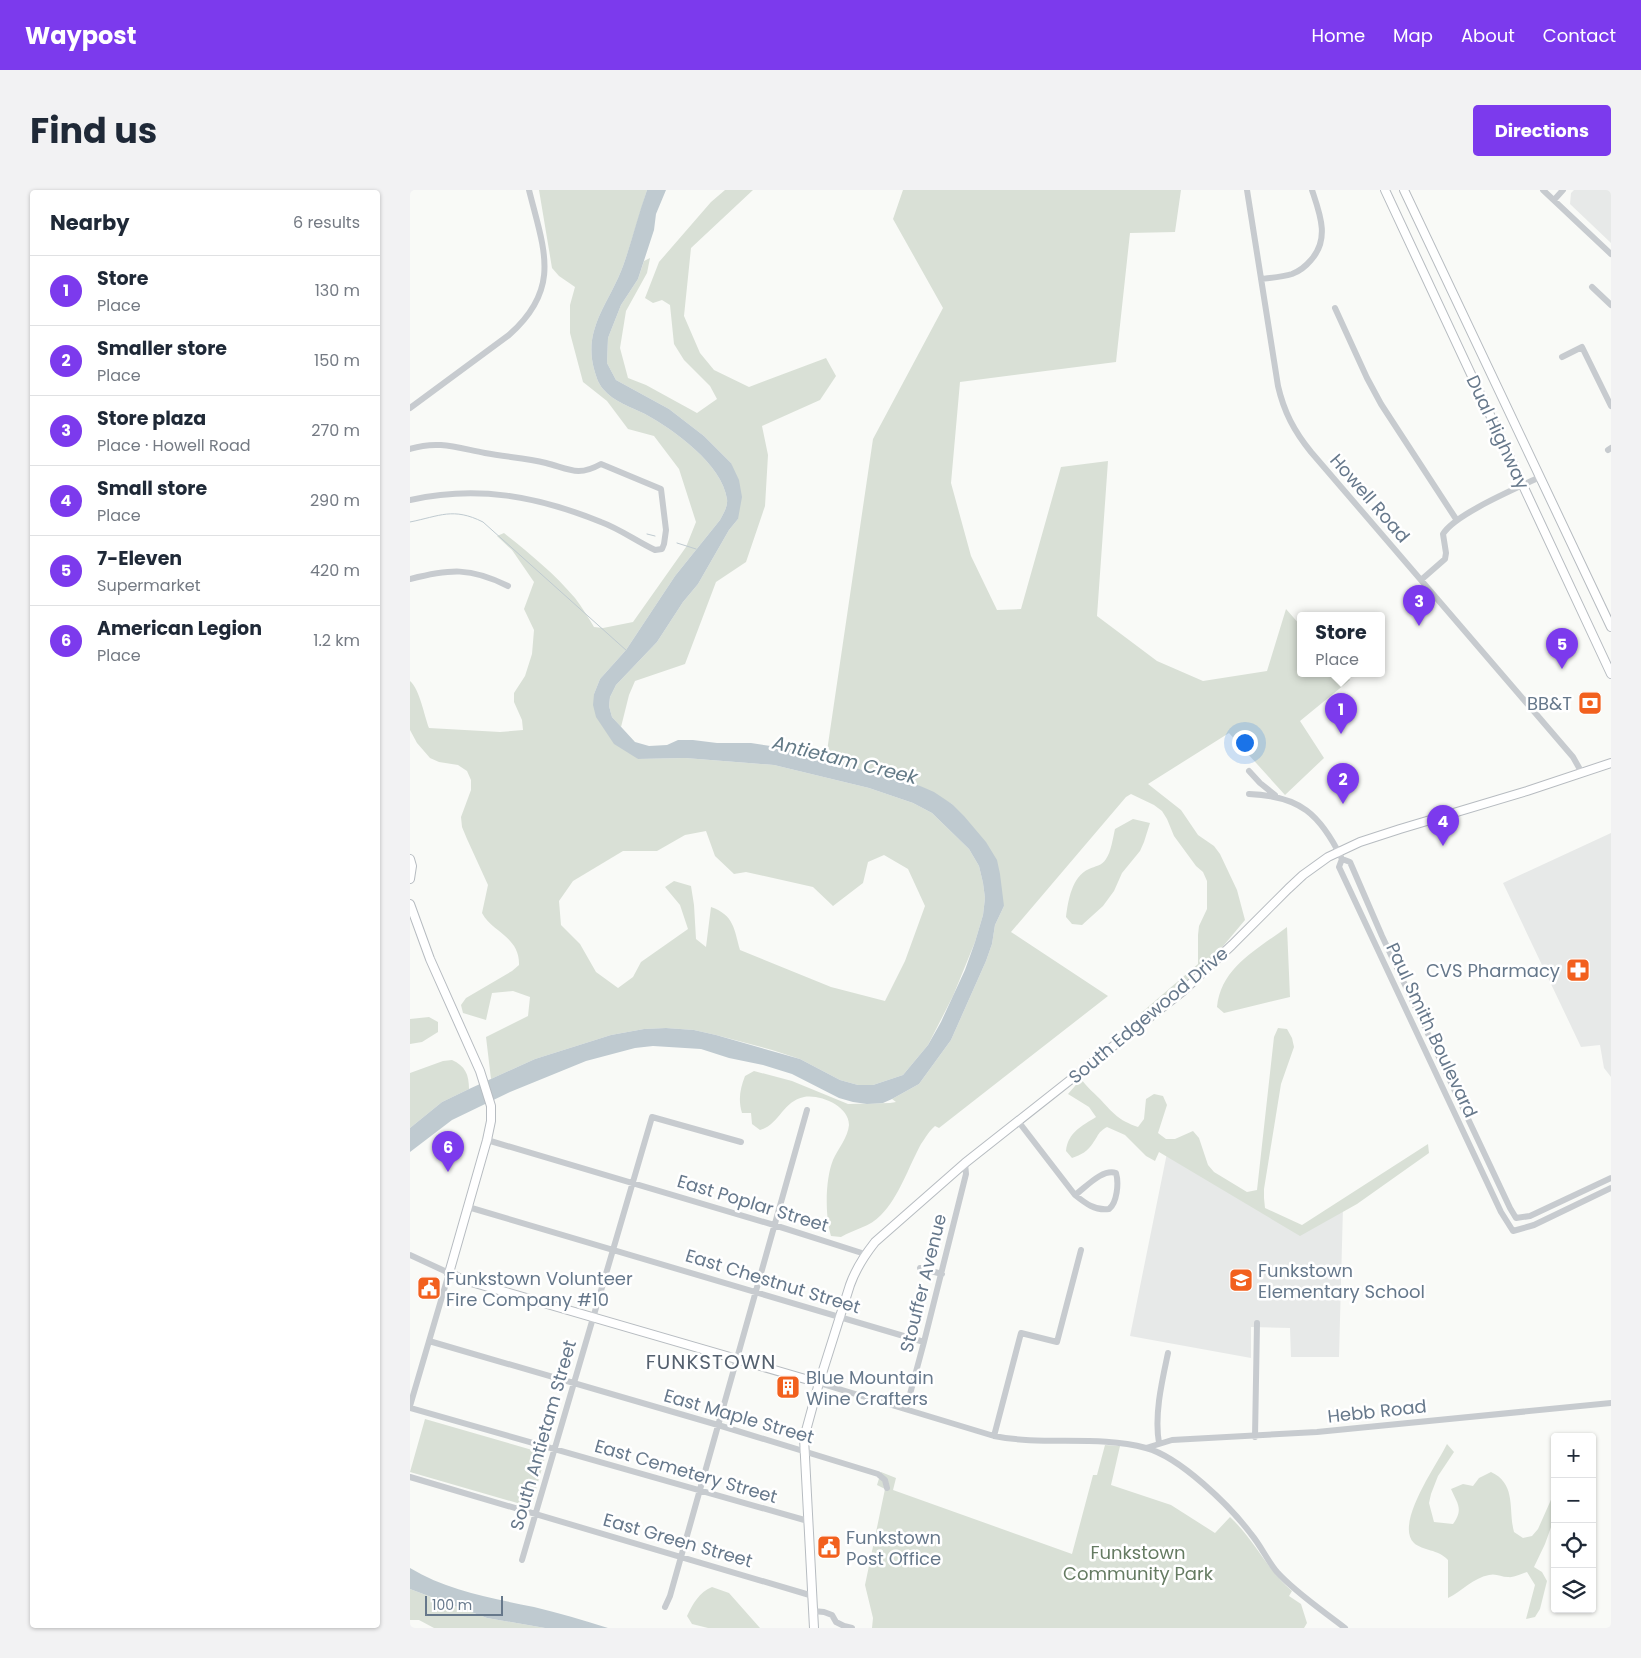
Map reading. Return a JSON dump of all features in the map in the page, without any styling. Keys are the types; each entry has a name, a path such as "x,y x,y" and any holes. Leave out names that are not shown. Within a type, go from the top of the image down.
{"main road":[{"name":"Dual Highway","path":"1384,190 1611,674"},
{"name":"Dual Highway","path":"1404,190 1611,627"},
{"name":"South Edgewood Drive","path":"814,1628 804,1438 819,1383 855,1270 865,1254 892,1227 965,1163 1183,991 1293,884 1317,865 1340,856 1360,842 1611,763"},
{"path":"410,859 412,866 410,875"},
{"path":"410,904 433,967 471,1048 491,1106 492,1121 449,1273 461,1279 819,1383"}],"street":[{"path":"410,408 509,335 523,323 533,310 545,280 545,261 529,190"},
{"name":"Howell Road","path":"1247,190 1278,386 1291,424 1311,452 1573,757 1582,773"},
{"path":"1261,279 1286,276 1300,270 1318,251 1321,243 1322,224 1312,190"},
{"path":"1543,190 1611,254"},
{"path":"1554,200 1563,190"},
{"path":"1592,287 1611,306"},
{"path":"1335,308 1381,404 1456,519"},
{"path":"1562,356 1582,347 1611,406"},
{"path":"410,449 426,444 439,444 486,454 512,456 576,472 591,470 601,464 661,489 665,537 662,549 659,551 655,550 601,522 562,508 513,495 450,493 410,500"},
{"path":"1421,580 1445,558 1443,534 1456,519 1540,478"},
{"path":"410,579 438,572 457,571 479,574 508,586"},
{"path":"1249,771 1260,783 1278,797"},
{"name":"Paul Smith Boulevard","path":"1249,794 1278,797 1296,803 1314,818 1330,837 1340,856 1350,862 1436,1052 1516,1218 1530,1216 1611,1178"},
{"name":"Paul Smith Boulevard","path":"1340,856 1339,868 1501,1212 1513,1231 1534,1225 1611,1188"},
{"path":"1428,1056 1436,1052"},
{"path":"664,1607 670,1596 700,1491 806,1110"},
{"name":"South Antietam Street","path":"522,1560 652,1116 741,1142"},
{"path":"1018,1121 1075,1194 1084,1203 1100,1209 1109,1209 1114,1204 1118,1181 1116,1174 1112,1172 1103,1174 1075,1194"},
{"name":"East Poplar Street","path":"487,1140 865,1254"},
{"name":"Stouffer Avenue","path":"906,1409 966,1174 965,1163"},
{"name":"East Chestnut Street","path":"468,1207 924,1342"},
{"path":"994,1436 1021,1333 1057,1342 1081,1250"},
{"path":"410,1255 449,1273 410,1407"},
{"path":"920,1268 942,1274"},
{"path":"1255,1437 1257,1323"},
{"name":"East Maple Street","path":"429,1341 805,1450 878,1474 885,1480 887,1488"},
{"path":"1159,1443 1157,1435 1160,1395 1168,1353"},
{"path":"819,1383 994,1436 1021,1440 1113,1442 1162,1453 1211,1492 1251,1534 1269,1561 1284,1578 1344,1628"},
{"name":"Hebb Road","path":"1146,1448 1159,1443 1182,1439 1255,1437 1317,1432 1611,1403"},
{"name":"East Cemetery Street","path":"410,1407 808,1521"},
{"name":"East Green Street","path":"410,1477 812,1596"},
{"path":"813,1611 832,1615 836,1622 852,1628"}],"shaded area":[{"name":"Antietam Creek","path":"647,190 666,190 656,214 654,230 638,279 621,305 608,338 607,363 616,380 669,409 704,436 731,463 739,480 742,497 738,519 729,530 698,584 683,602 657,642 616,685 610,697 609,706 612,717 635,742 649,746 667,745 678,740 693,740 717,743 751,743 791,749 918,785 934,792 952,804 986,842 997,860 1004,906 995,925 992,944 986,961 951,1040 919,1084 883,1103 867,1104 839,1098 792,1074 701,1049 653,1046 635,1048 586,1061 510,1092 452,1120 410,1152 410,1128 442,1102 535,1059 611,1035 644,1029 694,1030 716,1035 800,1059 840,1080 858,1085 873,1085 903,1075 928,1045 941,1022 965,970 983,915 985,898 983,883 979,866 969,849 932,813 913,803 869,788 774,765 685,758 638,759 614,744 596,717 593,705 594,694 600,679 626,650 675,576 720,520 727,502 723,486 716,473 695,449 657,421 607,394 601,387 594,369 592,341 595,328 623,266"},
{"path":"1574,190 1611,190 1611,243 1570,204 1571,193"},
{"path":"1611,833 1611,1077 1604,1068 1600,1045 1581,1047 1503,883"},
{"name":"Funkstown Elementary School","path":"1167,1153 1299,1233 1343,1207 1339,1357 1291,1357 1290,1328 1251,1327 1251,1358 1130,1336"},
{"path":"410,1568 439,1583 455,1588 486,1597 534,1607 608,1628 545,1628 487,1618 410,1589"}],"green space":[{"path":"539,190 647,190 623,266 595,328 592,341 594,369 601,387 607,394 657,421 695,449 716,473 727,499 726,508 720,520 675,576 626,650 600,679 594,694 638,759 685,758 774,765 869,788 913,803 932,813 969,849 979,866 985,898 983,915 975,942 953,996 928,1045 903,1075 873,1085 858,1085 840,1080 800,1059 772,1050 694,1030 666,1028 644,1029 611,1035 535,1059 491,1079 486,1037 528,1016 530,997 513,991 492,993 486,1020 463,1013 461,1005 466,998 512,971 519,965 518,956 510,941 482,913 488,885 462,827 461,817 471,790 471,780 467,771 458,765 439,762 430,758 417,743 410,730 410,681 419,696 429,728 500,732 523,730 522,720 514,702 514,693 525,676 532,654 534,630 524,609 534,582 512,550 497,536 504,533 541,564 575,598 594,627 603,628 633,622 686,547 696,522 679,469 654,436 628,429 607,401 583,382 570,333 570,305 575,287 559,276 552,268","holes":["706,831 715,856 734,874 746,872 813,887 833,906 863,883 868,862 884,855 908,869 925,906 905,961 885,1001 831,987 740,950 729,919 719,910 711,907 706,947 696,939 691,886 674,881 665,887 680,905 688,929 641,962 633,977 618,988 596,972 580,944 561,925 559,901 573,881 623,851 657,851 685,835"]},
{"path":"725,190 753,190 691,248 684,316 700,353 714,370 749,387 826,358 836,376 820,400 762,426 768,455 765,506 746,562 716,582 685,664 635,681 629,695 621,727 612,717 609,706 610,697 616,685 657,642 683,602 698,584 729,530 738,519 731,463 704,436 669,409 616,380 607,363 608,338 621,305 638,279 644,261 650,258 647,273 626,311 620,348 628,378 646,385 697,413 717,399 710,386 684,360 674,344 670,305 662,300 653,303 645,298 659,262 711,202"},
{"path":"903,190 1181,190 1175,232 1130,233 1116,362 960,382 951,483 971,556 997,610 1021,609 1061,467 1108,461 1097,616 1157,661 1203,681 1267,671 1286,609 1297,621 1297,677 1347,677 1350,680 1300,721 1324,758 1285,795 1229,733 1148,784 1181,810 1198,835 1214,846 1220,854 1237,890 1245,920 1214,957 1153,1013 1137,1020 1141,1013 1198,964 1198,935 1199,926 1207,909 1207,881 1203,872 1196,866 1174,836 1162,811 1131,794 1126,797 1011,932 1108,996 939,1128 935,1126 921,1144 887,1208 877,1219 841,1237 831,1236 829,1228 828,1178 833,1160 848,1129 848,1118 839,1107 832,1103 818,1097 804,1097 791,1103 772,1123 760,1130 752,1124 751,1113 742,1113 740,1094 745,1076 754,1071 792,1081 848,1104 896,1102 892,1099 919,1084 951,1040 986,961 992,944 995,925 1004,906 952,804 918,785 841,764 826,758 873,439 943,308 893,219"},
{"path":"1133,819 1150,823 1140,851 1122,873 1114,891 1103,906 1082,925 1072,924 1066,917 1075,883 1083,872 1104,861 1111,849 1115,829"},
{"path":"1287,927 1290,997 1224,1013 1217,1007 1220,993 1233,970 1253,951"},
{"path":"429,1017 438,1022 438,1032 422,1042 410,1044 410,1019"},
{"path":"1278,1028 1287,1029 1294,1047 1281,1084 1264,1189 1265,1208 1302,1225 1428,1144 1429,1153 1357,1204 1300,1236 1159,1152 1155,1161 1146,1156 1125,1135 1107,1127 1089,1148 1081,1154 1072,1158 1066,1151 1067,1144 1073,1134 1096,1117 1089,1107 1068,1094 1081,1079 1117,1116 1138,1127 1144,1119 1146,1099 1154,1094 1163,1096 1167,1105 1158,1133 1166,1139 1175,1139 1193,1131 1199,1138 1208,1165 1214,1172 1247,1192 1257,1190 1274,1037"},
{"path":"452,1060 465,1071 469,1089 442,1102 410,1128 410,1073 443,1061"},
{"path":"425,1419 546,1454 531,1507 410,1472"},
{"path":"1447,1444 1454,1452 1438,1476 1431,1494 1429,1503 1434,1522 1453,1524 1459,1510 1451,1489 1463,1484 1473,1486 1479,1478 1491,1472 1505,1483 1508,1490 1514,1532 1523,1538 1532,1536 1538,1529 1551,1500 1551,1527 1534,1567 1542,1572 1547,1581 1540,1609 1535,1617 1526,1619 1535,1585 1527,1572 1513,1577 1489,1575 1473,1582 1448,1598 1448,1560 1440,1554 1414,1543 1409,1534 1409,1522 1413,1508 1427,1479"},
{"name":"Funkstown Community Park","path":"1105,1445 1120,1446 1111,1485 1171,1505 1215,1533 1230,1517 1275,1574 1292,1591 1289,1596 1301,1604 1307,1623 1304,1628 872,1628 873,1618 865,1585 885,1489 877,1485 881,1472 896,1478 893,1490 1072,1554 1093,1475 1097,1475"},
{"path":"712,1587 729,1593 760,1628 708,1628 692,1624 687,1616 700,1595"},
{"path":"410,1589 487,1618 545,1628 434,1628 419,1620 410,1620"}],"waterway":[{"path":"410,522 446,514 463,515 483,522 627,651"},
{"path":"647,534 655,536"},
{"path":"677,543 696,549"}],"place":[{"name":"Store plaza","path":"1419,626"},
{"name":"7-Eleven","path":"1562,669"},
{"name":"BB&T","path":"1590,703"},
{"name":"Store","path":"1341,734"},
{"name":"Smaller store","path":"1343,804"},
{"name":"Small store","path":"1443,846"},
{"name":"CVS Pharmacy","path":"1578,970"},
{"name":"American Legion","path":"448,1172"},
{"name":"Funkstown Elementary School","path":"1241,1280"},
{"name":"Funkstown Volunteer Fire Company #10","path":"429,1288"},
{"name":"Blue Mountain Wine Crafters","path":"788,1387"},
{"name":"Funkstown Post Office","path":"829,1547"}],"district":[{"name":"FUNKSTOWN","path":"711,1362"}]}
